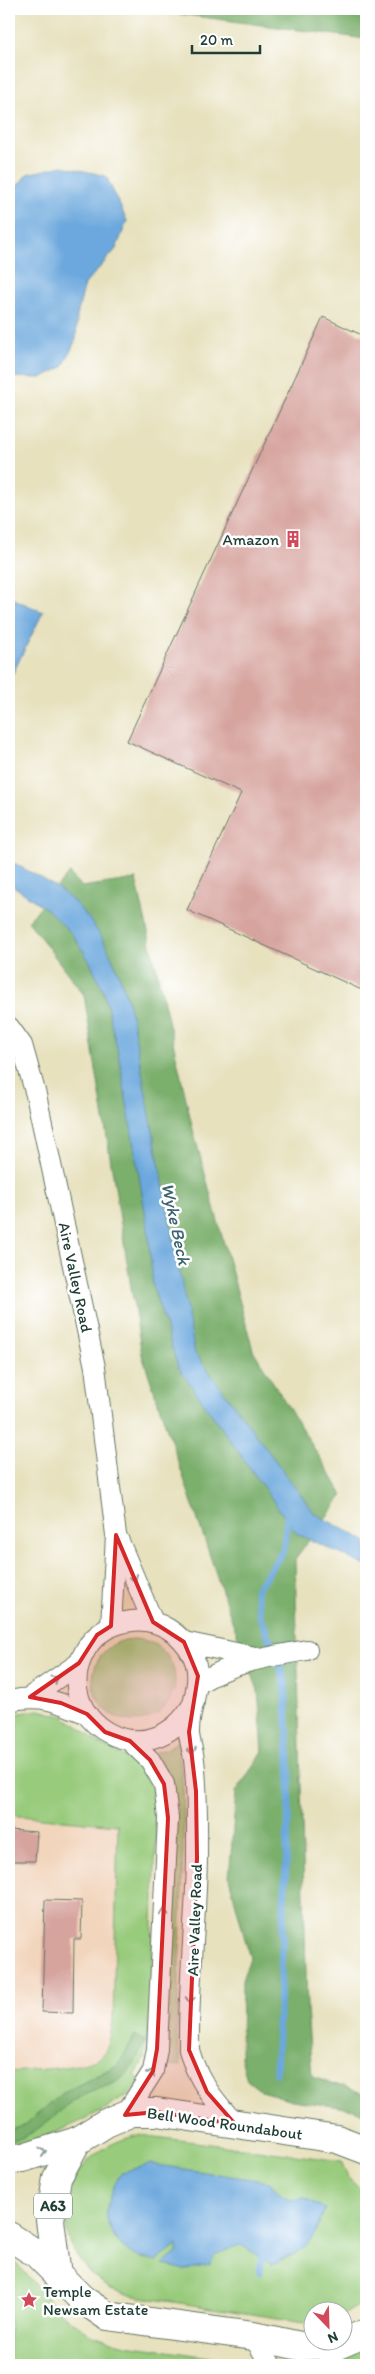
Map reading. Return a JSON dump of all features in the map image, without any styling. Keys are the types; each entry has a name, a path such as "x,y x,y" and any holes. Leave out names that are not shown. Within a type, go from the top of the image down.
{"highway":[{"name":"Bell Wood Roundabout","path":"9,2160 23,2158 77,2141 106,2123 132,2112 157,2112 337,2138 366,2150"},
{"name":"A63","path":"57,2275 50,2220 58,2178 77,2141"},
{"path":"9,2236 37,2254 82,2299 107,2316 253,2336 334,2354 366,2333"}],"street":[{"name":"Aire Valley Road","path":"9,1027 22,1045 53,1167 95,1366 116,1535 111,1626"},
{"name":"Aire Valley Road","path":"116,1535 152,1622"},
{"name":"Aire Valley Road","path":"195,1693 186,1716 175,1728 161,1736 146,1740 130,1740 105,1732 87,1714 79,1698 77,1680 79,1663 86,1648 97,1635 111,1626 138,1620 152,1622 170,1629 184,1642 193,1657 195,1693 189,1732 196,1791 197,1858 189,2050 207,2092 234,2124"},
{"path":"184,1642 259,1658"},
{"path":"195,1693 225,1668 259,1658 307,1650"},
{"path":"9,1701 30,1696 79,1663"},
{"path":"30,1696 61,1703 87,1714"},
{"name":"Aire Valley Road","path":"125,2115 153,2071 157,2049 168,1818 164,1784 150,1760 130,1740"},
{"path":"253,2336 270,2365"}],"highlighted area":[{"path":"116,1535 153,1622 184,1642 198,1676 189,1732 196,1791 197,1858 189,2050 207,2092 235,2124 157,2112 125,2115 153,2071 157,2049 168,1818 164,1784 150,1760 130,1741 105,1732 87,1714 61,1703 30,1697 79,1663 97,1635 111,1626"}],"shaded area":[{"path":"9,1815 118,1825 113,2020 110,2041 101,2056 87,2063 9,2072"}],"green space":[{"path":"142,9 366,9 366,39"},
{"path":"69,873 82,887 136,879 193,1130 253,1350 343,1495 295,1559 307,2008 312,2077 366,2094 366,2115 354,2109 292,2100 261,2091 247,2080 241,2058 242,1980 250,1958 229,1878 236,1792 263,1751 258,1690 230,1615 142,1355 84,995 28,921"},
{"path":"126,1639 142,1639 157,1646 168,1657 175,1672 172,1696 163,1709 142,1721 126,1721 111,1714 100,1703 93,1688 93,1672 100,1657 111,1646"},
{"path":"39,1710 62,1716 99,1743 136,1762 150,1777 157,1806 150,2013 144,2059 135,2076 142,2081 132,2091 118,2101 80,2121 40,2138 9,2148 9,2072 71,2066 94,2061 101,2057 106,2049 110,2040 113,2020 118,1825 9,1815 9,1715"},
{"path":"178,1741 184,1822 177,2035 181,2065 166,2066 173,1954 177,1806 174,1790 155,1752 167,1749"},
{"path":"135,2035 145,2041 133,2065 124,2076 74,2101 30,2134 9,2142 9,2131 26,2124 63,2093 119,2064"},
{"path":"140,2135 341,2161 348,2178 366,2194 366,2301 352,2310 352,2302 302,2302 302,2322 127,2295 98,2280 79,2259 68,2235 66,2209 72,2185 87,2163 109,2145"},
{"name":"Temple Newsam Estate","path":"9,2259 18,2265 61,2313 92,2335 126,2345 230,2360 241,2365 9,2365"},
{"path":"366,2333 366,2365 327,2365 343,2352 352,2352 352,2344"}],"water":[{"path":"63,166 106,176 127,221 116,249 85,284 77,315 76,339 63,367 41,378 9,377 9,197 27,174"},
{"path":"9,597 43,612 9,681"},
{"path":"9,860 52,885 77,905 99,933 115,965 131,1014 195,1353 315,1514 366,1541 366,1566 296,1533 178,1367 153,1286 148,1229 119,1057 104,992 90,962 72,934 48,910 9,883"},
{"path":"151,2164 270,2182 280,2195 290,2200 305,2198 325,2209 311,2239 293,2255 271,2264 241,2245 214,2255 210,2265 184,2270 163,2264 177,2253 178,2245 157,2261 142,2258 123,2247 114,2238 109,2228 107,2206 110,2195 122,2172"}],"building":[{"name":"Amazon","path":"323,317 366,337 366,992 187,910 241,793 127,741"},
{"path":"9,1830 37,1832 35,1861 9,1861"},
{"path":"45,1900 82,1901 81,1939 74,1939 73,2013 42,2012"}],"waterway":[{"path":"276,2073 290,1782 285,1681 260,1615 256,1590 283,1551 288,1511"},
{"path":"260,2272 263,2247"}],"place":[{"name":"Amazon","path":"293,539"},
{"name":"Temple Newsam Estate","path":"29,2300"}],"water label":[{"name":"Wyke Beck","path":"176,1224"}]}
